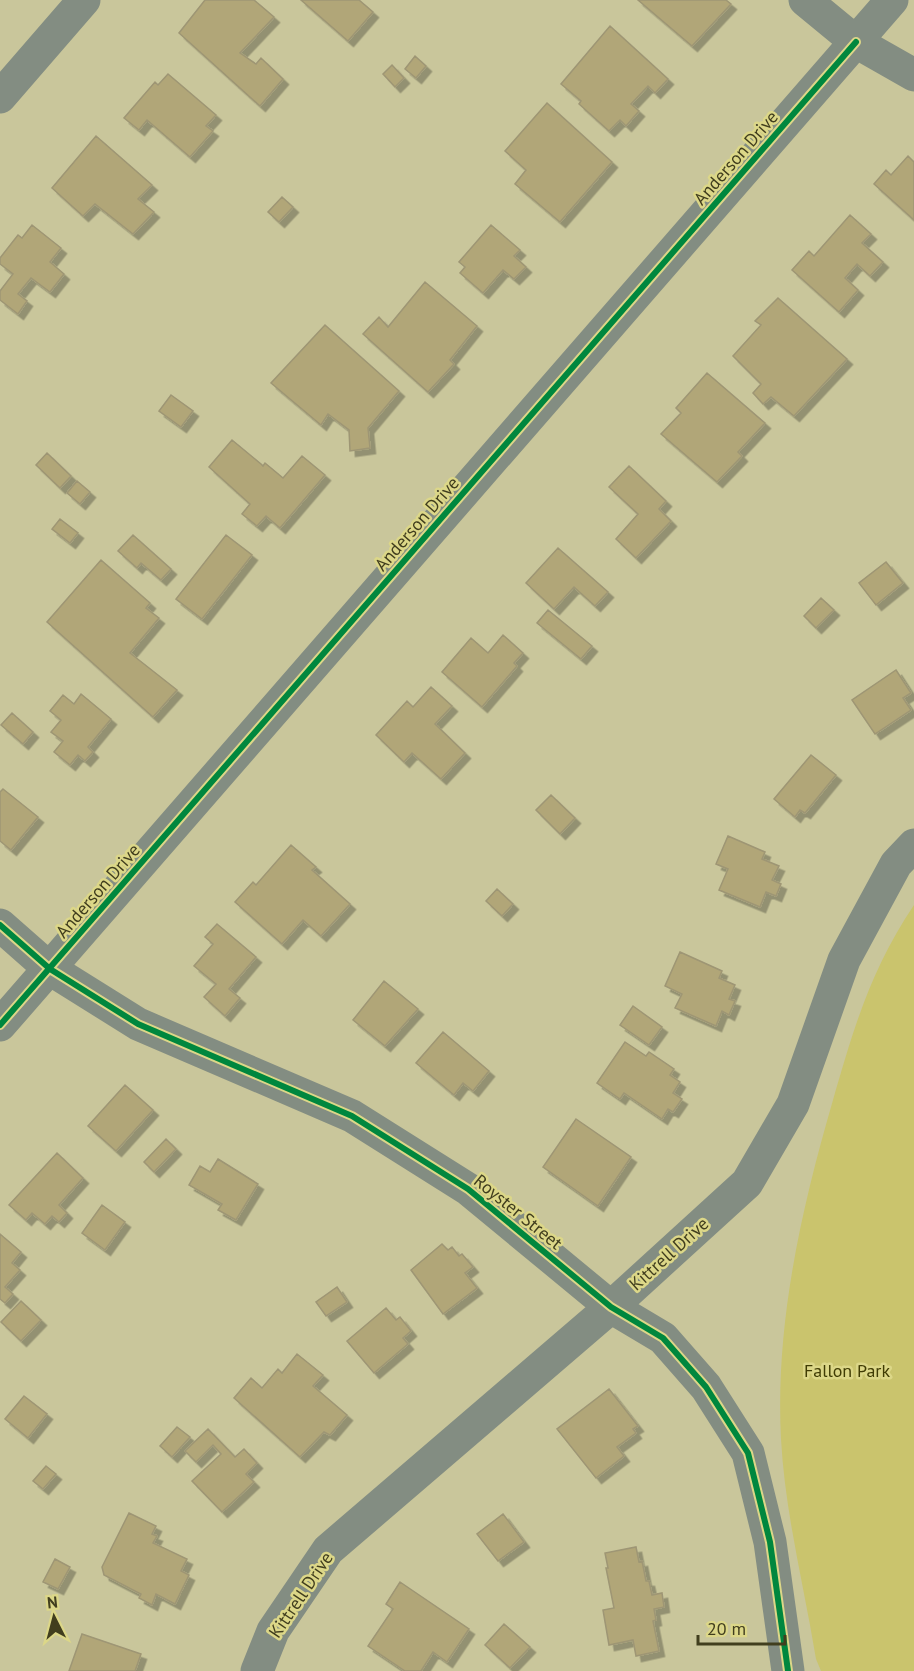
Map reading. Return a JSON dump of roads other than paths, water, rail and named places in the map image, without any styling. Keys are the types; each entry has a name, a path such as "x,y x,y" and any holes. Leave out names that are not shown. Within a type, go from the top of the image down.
{"street":[{"path":"0,97 84,0"},
{"path":"805,0 856,42 914,75"},
{"name":"Anderson Drive","path":"0,1025 892,0"},
{"name":"Kittrell Drive","path":"257,1671 273,1631 328,1550 611,1307 747,1183 793,1104 844,960 897,864 914,845"},
{"name":"Royster Street","path":"0,925 50,969 138,1024 352,1116 468,1189 611,1307 663,1338 706,1387 748,1453 770,1542 788,1671"}],"park label":[{"name":"Fallon Park","path":"847,1371"}]}
